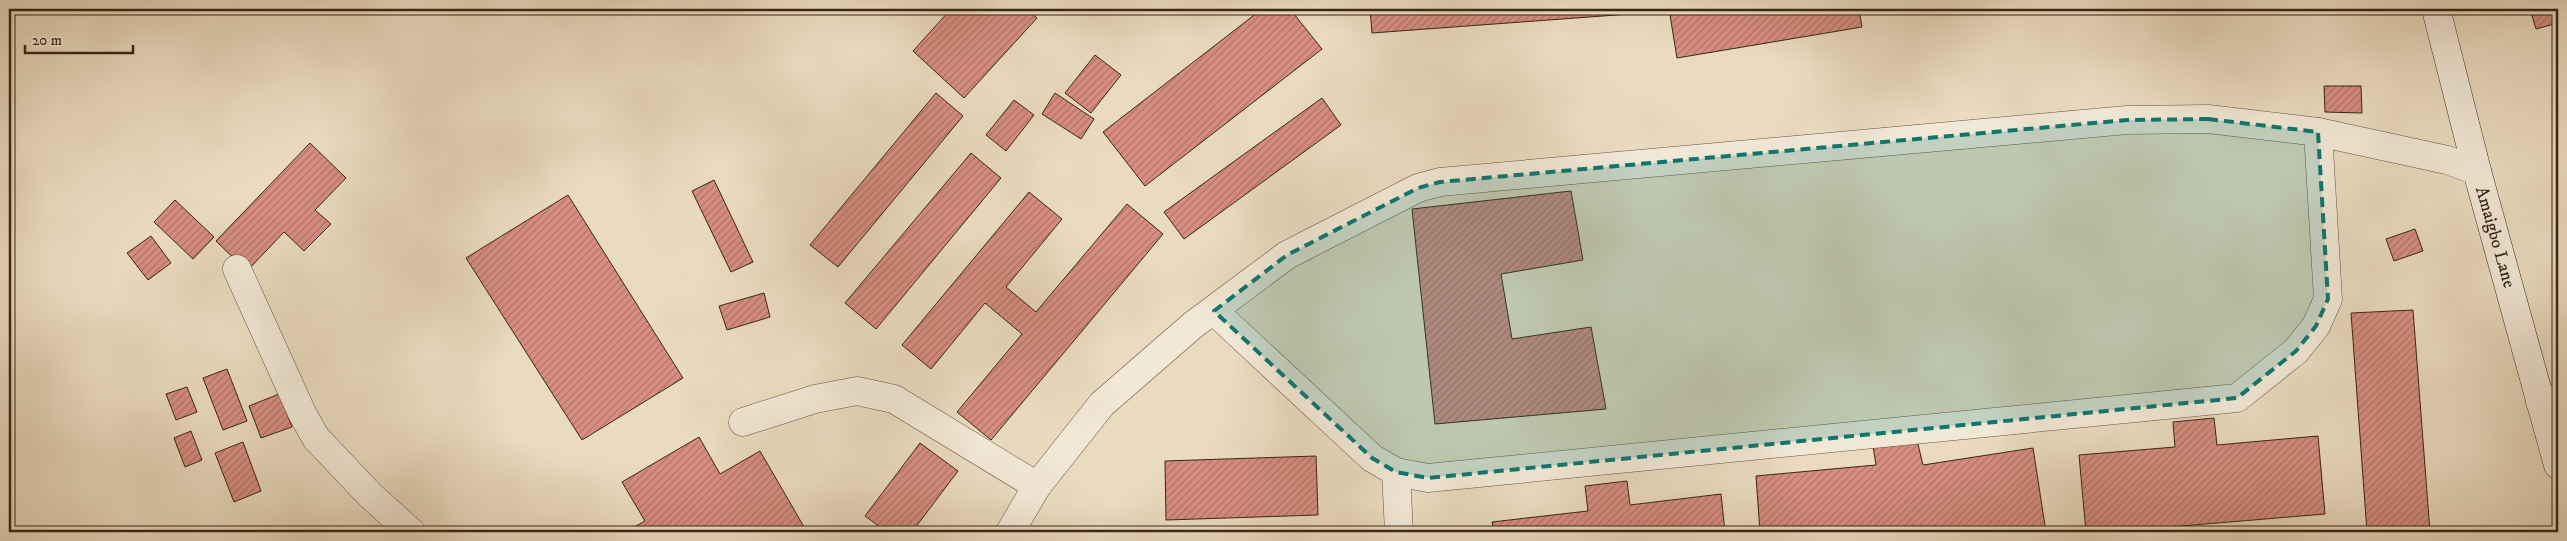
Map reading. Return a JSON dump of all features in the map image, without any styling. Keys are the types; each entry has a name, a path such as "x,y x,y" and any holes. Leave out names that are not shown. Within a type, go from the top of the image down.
{"street":[{"name":"Amaigbo Lane","path":"2436,9 2476,171 2549,401 2558,465"},
{"path":"1010,532 1038,486 1102,404 1193,325 1214,312 1287,256 1418,188 1440,182 2126,120 2208,119 2318,132 2447,160 2476,171"},
{"path":"1214,312 1372,458 1396,472 1428,478 2237,398 2296,351 2316,326 2328,299 2318,132"},
{"path":"237,269 302,413 316,438 370,495 411,532"},
{"path":"744,422 815,399 858,392 894,398 1038,486"},
{"path":"1396,472 1399,532"}],"highlighted area":[{"path":"2208,119 2318,132 2328,299 2316,326 2296,351 2237,398 1428,478 1396,472 1372,458 1214,311 1287,255 1418,188 1440,182 2127,120"}],"building":[{"path":"951,9 1026,9 1037,18 964,98 913,51"},
{"path":"1262,9 1290,9 1322,49 1145,186 1103,132"},
{"path":"1370,9 1630,9 1630,14 1372,33"},
{"path":"1669,9 1859,9 1862,27 1677,58"},
{"path":"2530,9 2555,9 2558,23 2536,29"},
{"path":"1095,55 1121,75 1091,113 1065,93"},
{"path":"2324,86 2361,86 2362,113 2325,112"},
{"path":"936,93 963,116 838,267 810,245"},
{"path":"1055,93 1094,119 1081,139 1042,114"},
{"path":"1322,98 1341,125 1184,239 1164,212"},
{"path":"1014,100 1034,115 1006,151 986,135"},
{"path":"310,143 346,178 315,210 331,224 304,251 284,232 247,271 216,241"},
{"path":"971,153 1001,178 876,329 845,303"},
{"path":"714,180 753,262 731,272 692,191"},
{"path":"1571,191 1583,260 1501,274 1512,339 1591,327 1606,409 1435,424 1412,209"},
{"path":"1029,192 1062,219 1006,287 1036,312 1127,204 1163,234 991,440 957,412 1022,334 985,303 931,369 902,345"},
{"path":"568,195 683,378 582,440 466,258"},
{"path":"175,200 214,237 193,259 154,222"},
{"path":"2415,229 2423,251 2394,261 2386,239"},
{"path":"151,236 171,263 148,280 127,253"},
{"path":"764,293 770,317 727,330 719,306"},
{"path":"2413,310 2430,532 2367,532 2351,313"},
{"path":"227,369 247,421 223,430 203,378"},
{"path":"187,387 197,412 176,420 166,394"},
{"path":"279,394 292,427 261,438 249,406"},
{"path":"2214,418 2217,445 2318,436 2325,514 2110,532 2086,532 2079,455 2175,447 2173,422"},
{"path":"191,431 202,460 185,467 174,438"},
{"path":"1916,436 1923,465 2033,448 2046,532 1760,532 1756,476 1876,465 1872,440"},
{"path":"699,437 720,474 760,451 807,532 625,532 645,521 622,482"},
{"path":"243,442 261,491 234,502 215,453"},
{"path":"920,443 958,471 912,532 887,532 865,516"},
{"path":"1316,456 1318,515 1166,520 1165,461"},
{"path":"1627,481 1630,505 1721,494 1725,532 1494,532 1492,522 1588,511 1585,486"}]}
